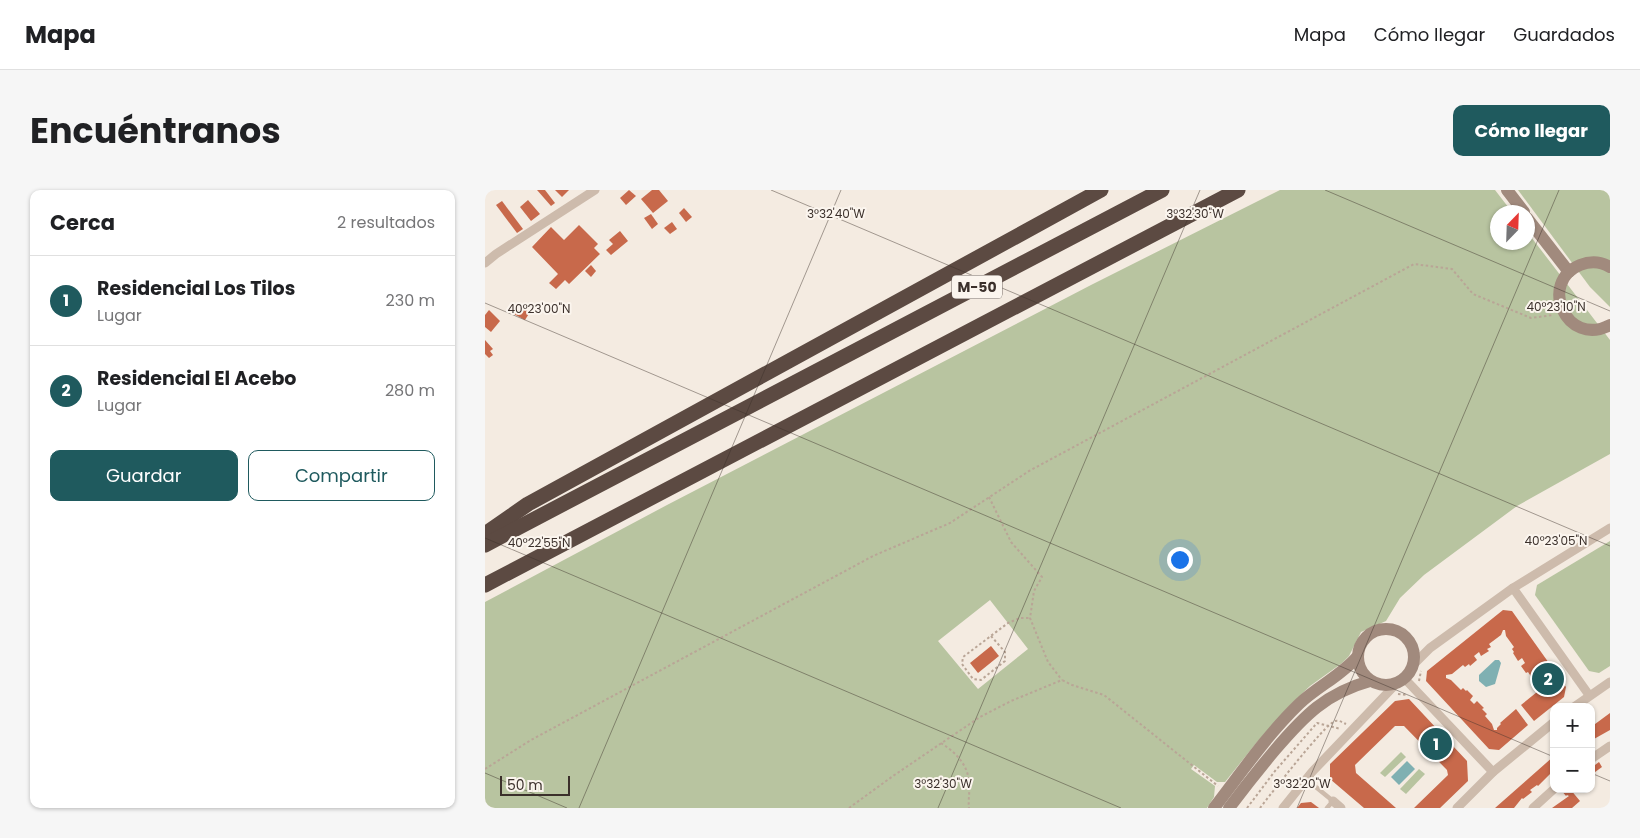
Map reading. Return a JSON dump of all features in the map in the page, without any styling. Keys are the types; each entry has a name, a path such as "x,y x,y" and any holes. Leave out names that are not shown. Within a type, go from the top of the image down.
{"highway":[{"path":"485,534 528,504 1101,190"},
{"name":"M-50","path":"485,545 1162,190"},
{"name":"M-50","path":"485,585 1238,190"}],"street":[{"path":"485,264 496,254 595,190"},
{"path":"1507,190 1519,205"},
{"path":"1535,228 1569,272"},
{"path":"1610,267 1596,262 1577,266 1569,272 1559,292 1560,303 1564,313 1570,321 1579,327 1601,330 1610,325"},
{"path":"1414,664 1430,648 1513,588 1610,528"},
{"path":"1513,588 1589,695"},
{"path":"1283,808 1306,779 1353,729 1411,672 1415,656 1413,647 1401,633 1383,629 1368,635 1359,648 1358,656 1361,670 1370,681 1378,685 1387,686 1400,682"},
{"path":"1214,808 1260,748 1298,705 1314,691 1347,668 1358,656"},
{"path":"1229,808 1258,770 1307,714 1344,690 1370,681"},
{"path":"1400,682 1427,701 1493,772"},
{"path":"1579,703 1610,682"},
{"path":"1457,808 1493,772 1550,725"},
{"path":"1595,756 1610,746"},
{"path":"1533,808 1550,793"},
{"path":"1330,805 1341,808"}],"lane":[{"path":"1306,779 1330,805"}],"path":[{"path":"485,769 531,740 873,556 951,523 1029,471 1414,264 1452,269 1473,294 1531,318 1564,313"},
{"path":"989,497 1011,542 1042,577 1035,591 1030,618 1048,662 1062,680 1104,695 1226,792"},
{"path":"991,636 1005,652 1005,661 981,680 973,679 962,664 963,657 1007,623 1019,618 1030,618"},
{"path":"849,808 980,717 1011,701 1062,680"},
{"path":"1247,808 1275,771 1317,723 1335,728 1353,729"},
{"path":"941,743 953,751 965,767 969,782 969,808"}],"green space":[{"path":"1280,190 1495,190 1507,205 1490,205 1490,250 1535,250 1535,242 1610,340 1610,454 1517,506 1424,575 1400,598 1386,621 1361,632 1349,656 1310,686 1289,706 1225,782 1217,782 1194,765 1191,769 1215,786 1214,797 1207,808 485,808 485,602 667,505 1091,285","holes":["990,600 1028,649 978,689 938,641"]},
{"path":"1518,190 1610,190 1610,307 1590,287 1535,213 1535,205 1529,205"},
{"path":"1610,541 1610,666 1599,673 1589,671 1535,595 1537,585"},
{"path":"1401,752 1406,757 1385,777 1380,773"},
{"path":"1419,769 1425,774 1406,794 1400,789"}],"water":[{"path":"1495,660 1499,660 1501,663 1495,684 1486,687 1479,681 1479,675"},
{"path":"1407,761 1415,769 1399,785 1391,777"}],"building":[{"path":"537,190 545,190 555,203 551,206"},
{"path":"555,190 569,190 562,197"},
{"path":"629,190 636,196 626,205 620,198"},
{"path":"652,190 659,190 668,201 653,213 641,199"},
{"path":"528,200 540,214 531,221 520,207"},
{"path":"502,201 523,229 517,233 496,205"},
{"path":"684,208 692,217 686,222 679,213"},
{"path":"651,214 658,224 652,229 644,218"},
{"path":"672,222 677,229 670,234 664,228"},
{"path":"579,225 598,244 594,248 600,254 569,284 565,280 556,289 549,283 558,274 532,247 551,227 564,240"},
{"path":"620,231 628,241 611,255 606,250 613,244 609,240"},
{"path":"591,265 596,271 591,277 585,271"},
{"path":"516,304 530,312 525,320 510,312"},
{"path":"489,310 500,321 491,332 485,327 485,315"},
{"path":"485,340 493,349 490,351 493,355 489,358 485,354"},
{"path":"1503,610 1512,611 1566,687 1564,697 1556,703 1550,703 1550,708 1534,721 1521,705 1537,692 1539,694 1543,690 1545,691 1546,688 1541,685 1535,676 1532,678 1528,672 1526,673 1521,666 1525,663 1522,658 1518,661 1513,653 1512,649 1514,647 1506,636 1505,630 1489,644 1491,647 1487,649 1489,651 1481,656 1479,652 1474,656 1477,660 1470,666 1469,664 1465,667 1463,665 1452,674 1446,675 1446,678 1451,680 1461,690 1463,688 1467,690 1473,696 1470,700 1474,704 1477,701 1484,708 1482,709 1487,714 1485,716 1492,724 1494,730 1497,730 1500,723 1516,709 1528,725 1499,750 1489,749 1426,681 1427,671"},
{"path":"991,646 999,656 978,673 970,663"},
{"path":"1409,699 1467,761 1468,781 1440,808 1414,808 1448,775 1447,770 1404,726 1395,726 1355,765 1356,773 1396,808 1364,808 1330,779 1330,764 1395,701"},
{"path":"1610,713 1610,730 1595,738 1595,724"},
{"path":"1550,760 1550,774 1538,786 1530,790 1532,792 1522,798 1514,808 1495,808"},
{"path":"1599,762 1602,767 1595,772 1595,765"},
{"path":"1564,793 1573,793 1580,801 1572,808 1552,808 1569,796"},
{"path":"1311,802 1319,808 1297,808 1301,803"}],"place":[{"name":"Residencial El Acebo","path":"1548,679"},
{"name":"Residencial Los Tilos","path":"1436,744"}]}
